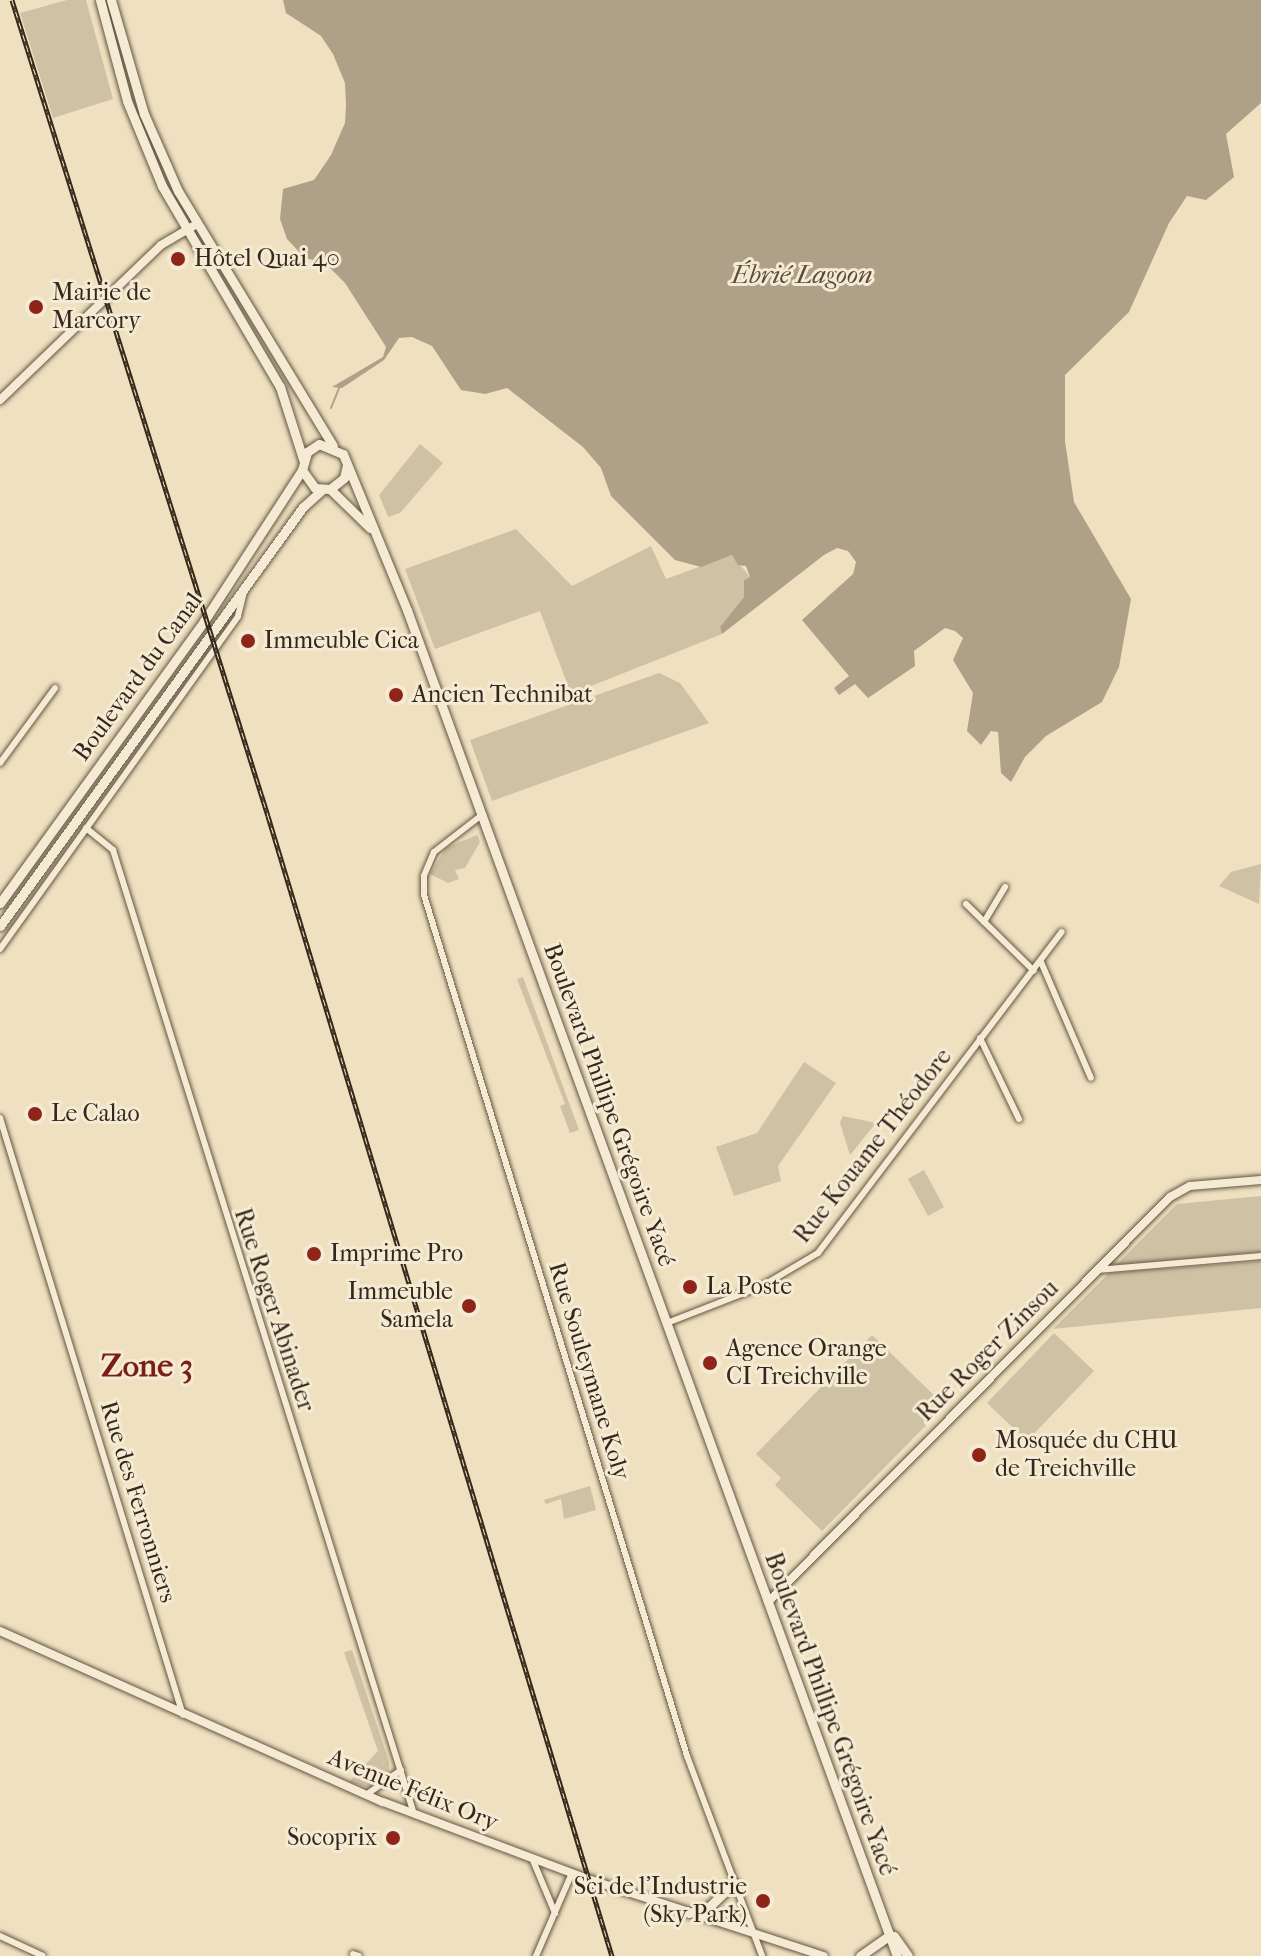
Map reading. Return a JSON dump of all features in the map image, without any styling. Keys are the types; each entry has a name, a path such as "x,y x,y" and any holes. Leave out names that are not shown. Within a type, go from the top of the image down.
{"main road":[{"path":"100,0 127,101 184,231 280,387 303,459 302,470 309,483 326,489 341,483 347,465 197,224 144,114 111,0"},
{"path":"303,459 319,444 333,446"},
{"name":"Boulevard Phillipe Grégoire Yacé","path":"347,465 483,814 897,1956"},
{"name":"Boulevard du Canal","path":"0,903 204,621 302,470"},
{"name":"Boulevard Phillipe Grégoire Yacé","path":"326,489 375,534"},
{"name":"Boulevard du Canal","path":"0,926 303,507 326,489"},
{"path":"689,1913 709,1907 734,1883"},
{"name":"Boulevard Phillipe Grégoire Yacé","path":"883,1917 908,1956"},
{"path":"860,1956 890,1935"}],"street":[{"path":"0,400 161,245 197,224"},
{"name":"Boulevard du Canal","path":"0,949 238,616 244,589"},
{"path":"0,763 55,688"},
{"name":"Rue Souleymane Koly","path":"483,814 434,852 424,876 424,895 687,1756 762,1956"},
{"name":"Rue Roger Abinader","path":"86,828 113,850 414,1814"},
{"path":"984,922 1005,887"},
{"path":"966,904 1034,971"},
{"name":"Rue Kouame Théodore","path":"667,1323 762,1286 818,1253 1062,932"},
{"path":"1041,962 1091,1078"},
{"path":"980,1038 1019,1119"},
{"name":"Rue des Ferronniers","path":"0,1118 183,1715"},
{"name":"Rue Roger Zinsou","path":"768,1602 1178,1190 1261,1180"},
{"path":"1096,1270 1261,1256"},
{"name":"Avenue Félix Ory","path":"0,1631 183,1715 414,1814 572,1873 824,1956"},
{"path":"366,1795 401,1770"},
{"path":"532,1858 555,1913"},
{"path":"536,1956 572,1873"},
{"path":"0,1936 43,1956"}],"shaded area":[{"path":"67,0 86,0 113,99 53,118 20,13"},
{"path":"420,444 443,463 400,513 388,517 379,495"},
{"path":"516,529 572,586 651,546 666,579 732,555 750,577 744,580 744,597 720,627 722,634 571,694 540,611 435,649 405,569"},
{"path":"659,673 680,683 709,723 492,801 470,740"},
{"path":"477,835 480,842 465,868 455,870 459,879 448,883 430,874 446,848"},
{"path":"1261,864 1259,904 1219,886 1231,872"},
{"path":"523,977 579,1130 570,1133 560,1106 565,1104 517,979"},
{"path":"804,1062 836,1083 778,1166 781,1181 734,1196 716,1147 757,1133"},
{"path":"843,1116 876,1123 850,1155 840,1123"},
{"path":"924,1170 944,1207 928,1216 908,1179"},
{"path":"1261,1196 1261,1252 1116,1265 1177,1204"},
{"path":"1261,1261 1261,1308 1053,1329 1109,1273"},
{"path":"1054,1333 1094,1371 1027,1441 987,1403"},
{"path":"872,1335 945,1406 822,1531 775,1485 781,1478 756,1454"},
{"path":"590,1486 596,1510 564,1519 561,1499 546,1504 544,1500"},
{"path":"352,1650 389,1762 389,1772 371,1788 349,1782 378,1751 344,1652"}],"water":[{"name":"Ébrié Lagoon","path":"283,0 1261,0 1261,103 1226,134 1234,177 1206,200 1187,196 1169,223 1129,312 1065,375 1065,441 1074,502 1131,599 1119,667 1102,702 1046,736 1025,757 1011,782 1001,773 998,732 991,731 981,745 967,731 973,693 953,660 963,638 955,631 945,628 914,651 915,666 868,698 855,684 839,695 834,688 849,676 802,620 853,574 856,562 848,551 837,548 824,555 722,634 720,627 744,597 744,580 750,577 746,566 738,565 732,555 701,567 675,560 611,496 601,468 583,447 507,388 485,394 461,390 432,346 412,337 399,338 384,360 342,388 332,387 383,357 386,347 345,283 325,263 305,258 287,239 280,219 283,189 314,180 331,155 345,123 346,105 345,83 333,54 321,36 286,13"}],"waterway":[{"path":"331,408 339,388"}],"railway":[{"path":"12,0 268,816 612,1956"}],"place":[{"name":"Hôtel Quai 40","path":"178,259"},
{"name":"Mairie de Marcory","path":"36,307"},
{"name":"Immeuble Cica","path":"248,641"},
{"name":"Ancien Technibat","path":"396,695"},
{"name":"Le Calao","path":"35,1114"},
{"name":"Imprime Pro","path":"314,1254"},
{"name":"La Poste","path":"690,1287"},
{"name":"Immeuble Samela","path":"469,1306"},
{"name":"Agence Orange CI Treichville","path":"710,1363"},
{"name":"Mosquée du CHU de Treichville","path":"979,1455"},
{"name":"Socoprix","path":"393,1838"},
{"name":"Sci de l'Industrie (Sky Park)","path":"763,1901"}],"district":[{"name":"Zone 3","path":"147,1366"}]}
